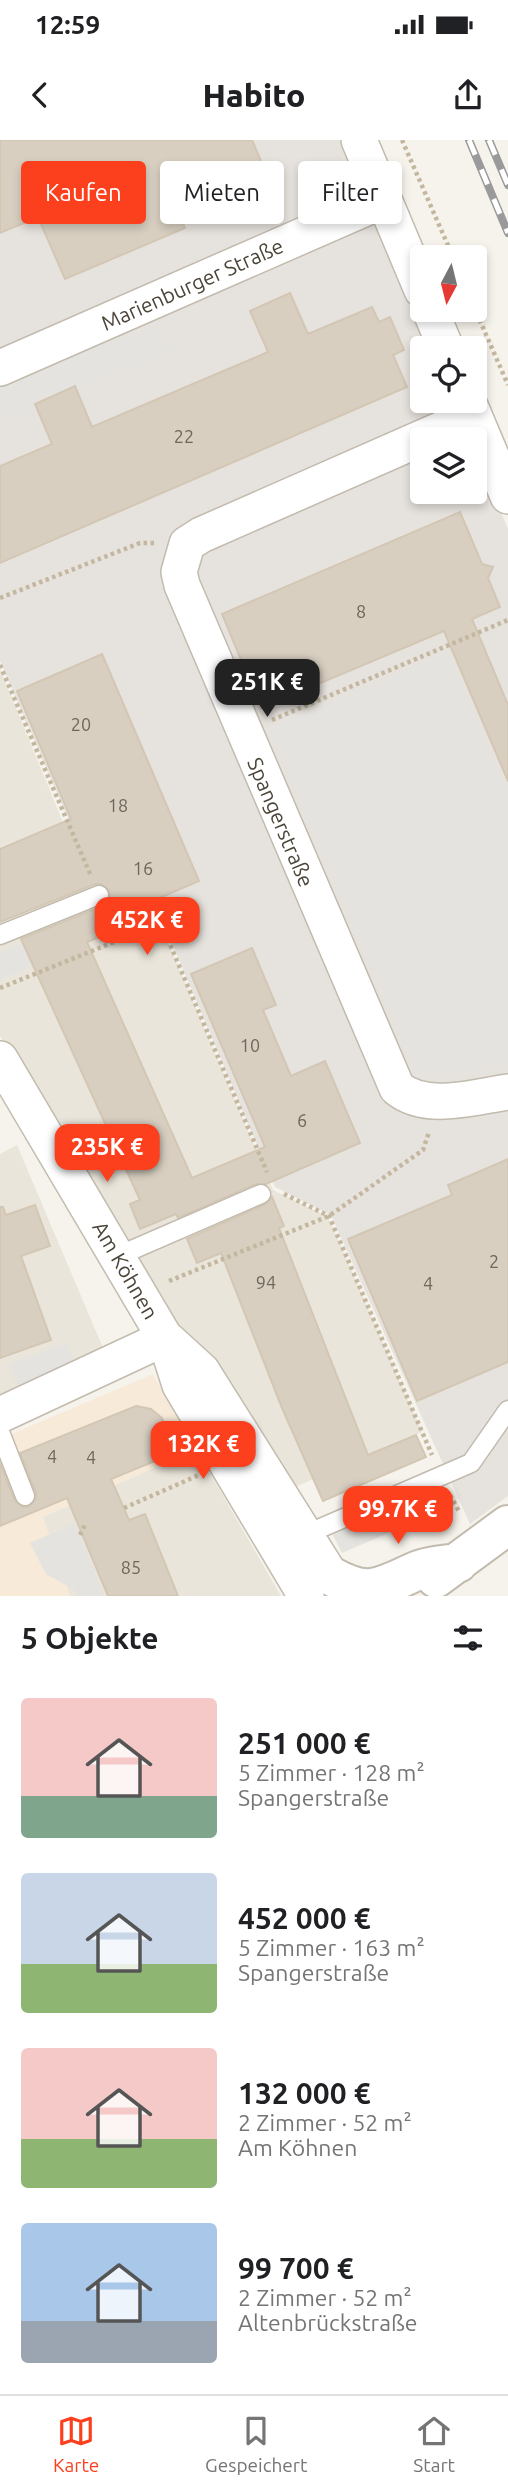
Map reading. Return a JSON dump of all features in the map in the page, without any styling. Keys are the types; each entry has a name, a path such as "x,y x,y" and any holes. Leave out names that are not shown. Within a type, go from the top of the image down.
{"street":[{"path":"359,140 368,161"},
{"name":"Marienburger Straße","path":"0,369 329,224"},
{"path":"394,224 410,262"},
{"path":"187,544 460,413"},
{"path":"473,413 508,496"},
{"name":"Spangerstraße","path":"187,544 179,572 182,585 389,1075 405,1095 439,1101 508,1092"},
{"name":"Am Köhnen","path":"0,1059 165,1338 180,1385 318,1586"},
{"path":"0,1415 165,1338"},
{"name":"Am Köhnen","path":"165,1338 202,1371 307,1534 318,1586"},
{"path":"412,1596 508,1525"},
{"path":"318,1586 358,1595 373,1594 416,1570 458,1563"}],"lane":[{"path":"0,935 99,895"},
{"path":"118,1256 268,1191"},
{"path":"307,1534 471,1463 508,1410"},
{"path":"0,1432 25,1496"}],"path":[{"path":"402,140 448,245"},
{"path":"481,322 508,385"},
{"path":"0,598 140,543 187,544"},
{"path":"243,733 508,620"},
{"path":"0,664 119,940"},
{"path":"0,988 160,921 269,1176"},
{"path":"139,1294 329,1216 423,1150 439,1101"},
{"path":"268,1191 329,1216 460,1513"},
{"path":"124,1508 212,1469"},
{"path":"80,1535 86,1523"}],"shaded area":[{"path":"0,140 345,140 354,161 298,161 298,224 311,224 0,361"},
{"path":"359,224 381,224 410,294 410,322 421,322 427,336 410,336 410,413 459,413 465,427 410,427 410,504 487,504 487,480 508,529 508,1496 470,1524 331,1215 275,1187 162,919 119,936 0,661 0,377"},
{"path":"157,321 170,350 0,423 0,389"},
{"path":"447,654 501,784 508,786 508,1065 433,1073 416,1066 272,728"},
{"path":"0,669 113,944 160,924 273,1190 328,1217 422,1432 295,1487 177,1343 0,1036"},
{"path":"23,943 33,966 0,980 0,953"},
{"path":"17,1145 103,1348 0,1397 0,1154"},
{"path":"66,1343 75,1361 18,1389 9,1364"},
{"path":"153,1374 196,1449 43,1517 70,1596 0,1596 0,1439"},
{"path":"196,1449 281,1596 70,1596 43,1517"},
{"path":"428,1490 437,1512 342,1553 332,1533"},
{"path":"75,1523 105,1596 78,1596 75,1590 46,1574 30,1543"}],"building":[{"path":"0,140 252,140 261,161 160,161 160,224 183,224 185,228 65,279 41,224 146,224 146,161 21,161 21,224 0,233"},
{"path":"290,293 308,334 372,307 379,322 390,317 404,350 393,355 407,387 0,563 0,466 52,444 35,404 75,386 92,427 268,352 250,311"},
{"path":"460,512 482,564 493,567 488,578 500,607 472,619 508,705 508,781 444,631 261,708 222,614"},
{"path":"102,654 199,881 101,923 106,934 87,942 192,1178 265,1147 191,974 252,948 276,1005 263,1010 291,1076 325,1061 360,1143 266,1184 256,1184 178,1218 176,1214 140,1229 130,1204 140,1200 21,939 103,906 110,897 109,890 101,884 95,884 0,922 0,849 71,819 17,691"},
{"path":"508,1159 508,1362 417,1401 348,1239 452,1195 448,1185"},
{"path":"272,1197 284,1226 279,1228 368,1455 416,1435 426,1457 323,1501 282,1408 221,1253 197,1263 187,1239 266,1204"},
{"path":"35,1205 50,1246 21,1256 51,1340 0,1358 0,1207 3,1207 6,1215"},
{"path":"136,1406 151,1409 162,1418 168,1434 166,1445 155,1461 111,1479 129,1520 145,1514 178,1596 108,1596 67,1498 0,1526 0,1463 15,1501 23,1507 30,1506 36,1493 20,1453"}],"railway":[{"path":"469,140 508,233"},
{"path":"489,140 508,185"}]}
